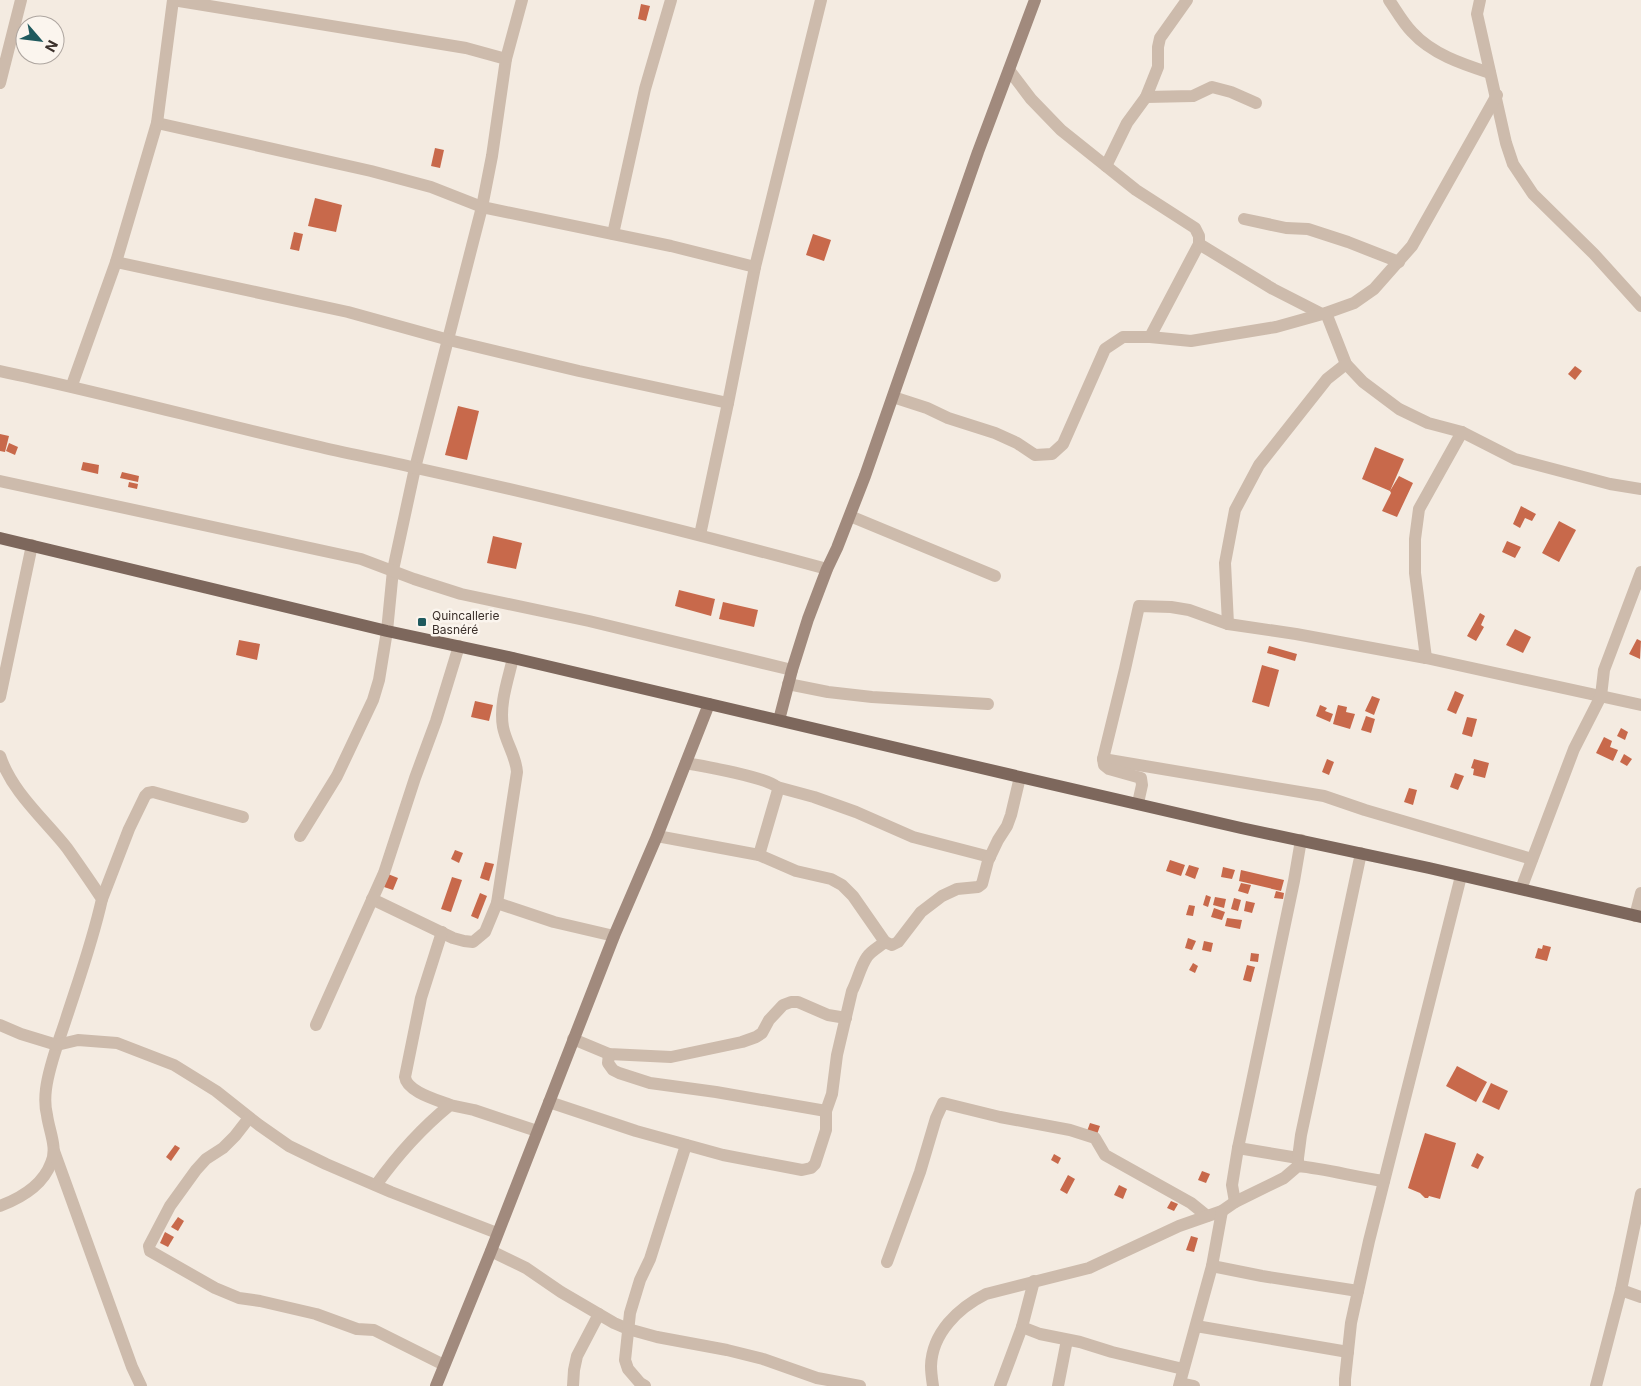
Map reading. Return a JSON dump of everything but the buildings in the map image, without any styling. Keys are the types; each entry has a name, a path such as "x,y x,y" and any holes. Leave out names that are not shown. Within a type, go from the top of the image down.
{"main road":[{"path":"0,538 386,631 513,658 1020,777 1638,917"}],"street":[{"path":"0,83 21,0"},
{"path":"72,386 116,262 157,123 173,0 466,48 506,59"},
{"path":"300,836 337,776 373,700 379,680 393,570 415,468 482,207 492,156 506,59 522,0"},
{"path":"613,234 645,89 670,0"},
{"path":"700,535 755,267 821,0"},
{"path":"779,720 808,619 866,476 1035,0"},
{"path":"1106,166 1126,123 1146,97 1158,67 1160,38 1187,0"},
{"path":"1389,0 1410,31 1429,47 1465,65 1490,73"},
{"path":"1480,0 1477,14 1506,143 1513,164 1533,194 1594,254 1641,306"},
{"path":"1009,70 1031,99 1061,130 1136,190 1195,228 1199,236 1199,244 1150,337"},
{"path":"1146,97 1193,96 1212,87 1231,92 1256,103"},
{"path":"893,397 995,433 1017,443 1035,455 1052,454 1064,444 1105,349 1123,337 1150,337 1190,342 1276,327 1324,314 1354,303 1374,289 1399,262 1416,239 1496,95"},
{"path":"157,123 371,171 431,187 482,207 671,246 755,267"},
{"path":"1244,219 1286,228 1308,229 1399,262"},
{"path":"1199,244 1273,289 1324,314 1346,364 1362,382 1399,408 1428,423 1462,432 1515,459 1610,484 1641,489"},
{"path":"116,262 348,312 449,340 579,371 728,403"},
{"path":"1228,624 1225,563 1236,510 1258,465 1327,379 1346,364"},
{"path":"0,371 72,386 308,444 700,535 827,569"},
{"path":"1426,658 1415,573 1419,509 1462,432"},
{"path":"0,481 352,557 461,594 588,621 792,670"},
{"path":"850,516 995,576"},
{"path":"0,697 32,545"},
{"path":"1521,889 1574,749 1601,696 1604,670 1641,572"},
{"path":"1138,803 1142,785 1141,778 1109,769 1104,765 1103,759 1139,606 1171,607 1189,610 1228,624 1296,634 1426,658 1641,704"},
{"path":"316,1025 388,864 414,778 436,721 459,646"},
{"path":"372,899 464,941 473,942 486,932 497,902 517,772 503,726 502,708 513,658"},
{"path":"788,684 828,692 872,697 988,704"},
{"path":"436,1386 614,936 657,836 709,704"},
{"path":"0,756 5,770 23,796 67,849 102,899"},
{"path":"1103,759 1324,796 1364,810 1532,859"},
{"path":"686,763 734,773 769,783 856,812 913,836 990,856"},
{"path":"657,836 759,855 796,870 842,884 853,896 885,942 892,945 898,942 921,912 942,896 957,890 978,887 984,879 990,856 1009,820 1017,796 1020,777"},
{"path":"759,855 778,790 777,787"},
{"path":"141,1386 132,1367 54,1151 46,1114 46,1088 57,1045 96,927 102,899 129,829 145,796 153,792 243,817"},
{"path":"1235,1202 1232,1185 1238,1148 1301,840"},
{"path":"932,1386 931,1366 939,1336 946,1326 971,1302 986,1294 1089,1268 1178,1226 1222,1211 1235,1202 1284,1178 1298,1162 1361,853"},
{"path":"1345,1386 1344,1378 1350,1324 1384,1181 1462,876"},
{"path":"1638,917 1641,893"},
{"path":"497,902 554,922 614,936"},
{"path":"442,932 421,998 404,1077 405,1082 413,1089 450,1105 474,1110 537,1131"},
{"path":"549,1102 636,1131 723,1155 806,1170 811,1168 815,1164 826,1130 826,1111 832,1094 837,1055 852,991 863,964 872,952 885,942"},
{"path":"573,1039 609,1054 671,1057 742,1042 759,1035 770,1018 783,1005 791,1002 798,1002 828,1015 846,1018"},
{"path":"0,1025 21,1034 57,1045 78,1040 118,1043 174,1064 216,1090 249,1118 289,1146 376,1185 498,1233"},
{"path":"609,1054 608,1062 613,1070 650,1083 826,1111"},
{"path":"887,1262 920,1172 936,1118 943,1103 1000,1117 1070,1130 1095,1138 1105,1155 1191,1202 1208,1216"},
{"path":"376,1185 394,1161 450,1105"},
{"path":"249,1118 223,1148 206,1159 178,1193 149,1246 150,1251 215,1288 239,1298 260,1300 316,1314 357,1328 374,1330 444,1365"},
{"path":"641,1385 628,1369 625,1360 633,1300 650,1259 686,1145"},
{"path":"1238,1148 1354,1177 1384,1181"},
{"path":"0,1206 29,1191 41,1181 51,1165 54,1151"},
{"path":"1596,1386 1622,1290 1641,1194"},
{"path":"1194,1386 1179,1384 1212,1266 1222,1211"},
{"path":"491,1251 526,1268 561,1292 628,1329 657,1337 727,1350 818,1378 860,1386"},
{"path":"1212,1266 1358,1292"},
{"path":"1000,1386 1022,1327 1034,1282"},
{"path":"1622,1290 1641,1297"},
{"path":"573,1386 577,1356 599,1314"},
{"path":"1196,1326 1348,1352"},
{"path":"1022,1327 1182,1369"},
{"path":"1058,1386 1067,1340"}],"place":[{"name":"Quincallerie Basnéré","path":"422,622"}]}
